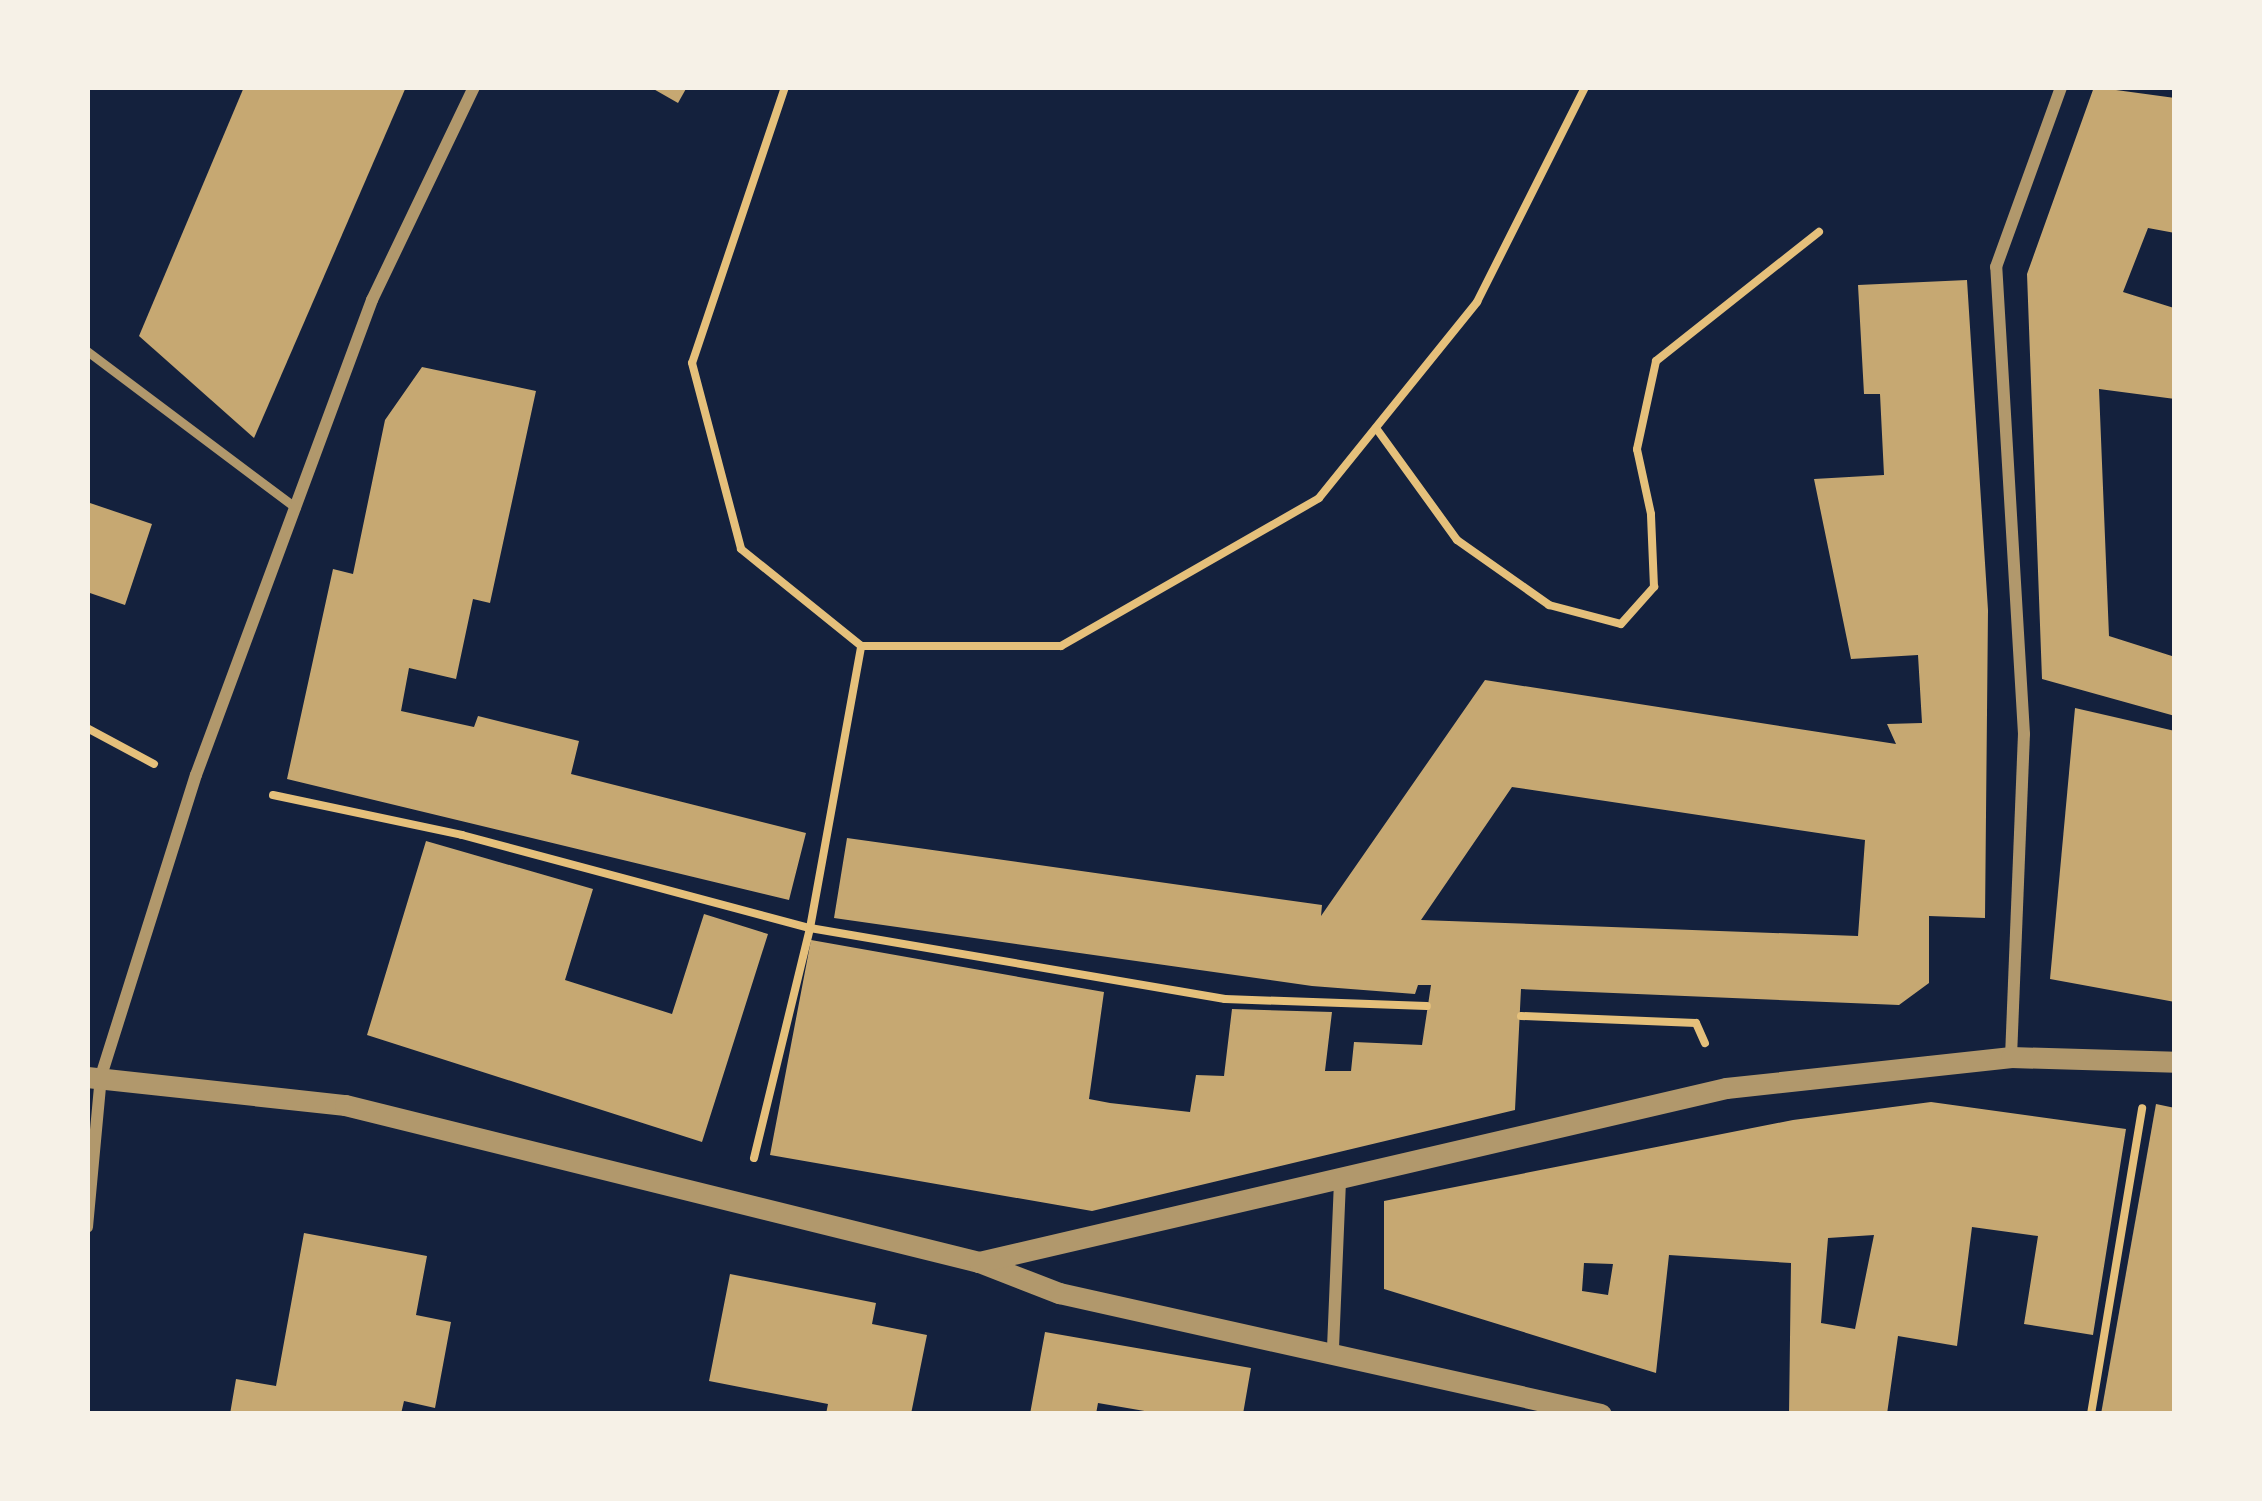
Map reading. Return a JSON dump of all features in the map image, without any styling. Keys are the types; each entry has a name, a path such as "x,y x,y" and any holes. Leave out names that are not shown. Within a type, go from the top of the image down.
{"street":[{"path":"87,1227 94,1077 196,775 372,300 474,87"},
{"path":"2011,1057 2024,734 1996,267 2061,87"},
{"path":"979,1262 1340,1182 1726,1088 2011,1057 2175,1062"},
{"path":"94,1077 345,1105 979,1262 1060,1293 1333,1348 1601,1414"},
{"path":"1333,1348 1340,1182"}],"lane":[{"path":"87,351 296,508"}],"path":[{"path":"785,87 692,363 741,548 861,646 1061,646 1319,498 1478,302 1585,87"},
{"path":"1376,428 1457,540 1549,605 1622,624 1654,587 1651,514 1637,448 1656,361 1819,232"},
{"path":"742,1206 810,928 861,646"},
{"path":"87,728 156,765"},
{"path":"273,796 462,835 810,928 1225,999 1426,1006"},
{"path":"1521,1016 1696,1023 1726,1088"},
{"path":"2091,1414 2150,1058"}],"building":[{"path":"244,87 406,87 254,438 139,336"},
{"path":"650,87 687,87 678,103"},
{"path":"2094,87 2175,98 2175,233 2148,228 2123,292 2174,308 2175,399 2099,389 2109,636 2175,657 2175,716 2042,679 2027,274"},
{"path":"1967,280 1988,610 1985,918 1929,916 1929,983 1899,1005 1521,989 1515,1110 1092,1211 770,1155 811,940 1104,992 1089,1099 1110,1103 1190,1112 1196,1075 1224,1076 1232,1009 1332,1012 1325,1071 1351,1071 1354,1042 1422,1045 1431,985 1418,985 1415,994 1312,986 834,918 847,838 1322,905 1321,916 1485,680 1896,744 1887,724 1922,723 1918,655 1851,659 1814,479 1884,475 1880,394 1864,394 1858,285","holes":["1512,787 1865,840 1858,936 1421,920"]},
{"path":"422,367 536,391 490,603 473,599 456,679 409,668 401,711 474,727 478,716 579,741 571,774 806,833 789,900 287,779 333,569 353,574 385,420"},
{"path":"87,502 152,524 125,605 87,592"},
{"path":"2075,708 2175,731 2175,1002 2050,979"},
{"path":"426,841 593,889 565,980 672,1014 704,914 768,934 702,1142 367,1035"},
{"path":"1931,1102 2126,1129 2093,1335 2024,1324 2038,1236 1972,1227 1957,1346 1898,1336 1887,1414 1789,1414 1791,1263 1669,1255 1656,1373 1384,1289 1384,1201 1793,1120","holes":["1874,1235 1855,1329 1821,1323 1828,1238","1584,1263 1613,1264 1608,1295 1582,1291"]},
{"path":"2156,1104 2175,1108 2175,1414 2101,1414"},
{"path":"304,1233 427,1256 416,1315 451,1322 435,1408 404,1401 401,1414 230,1414 236,1379 276,1386"},
{"path":"730,1274 876,1303 872,1324 927,1335 911,1414 826,1414 828,1404 709,1381"},
{"path":"1045,1332 1251,1368 1243,1414 1162,1414 1098,1403 1096,1414 1030,1414"}]}
